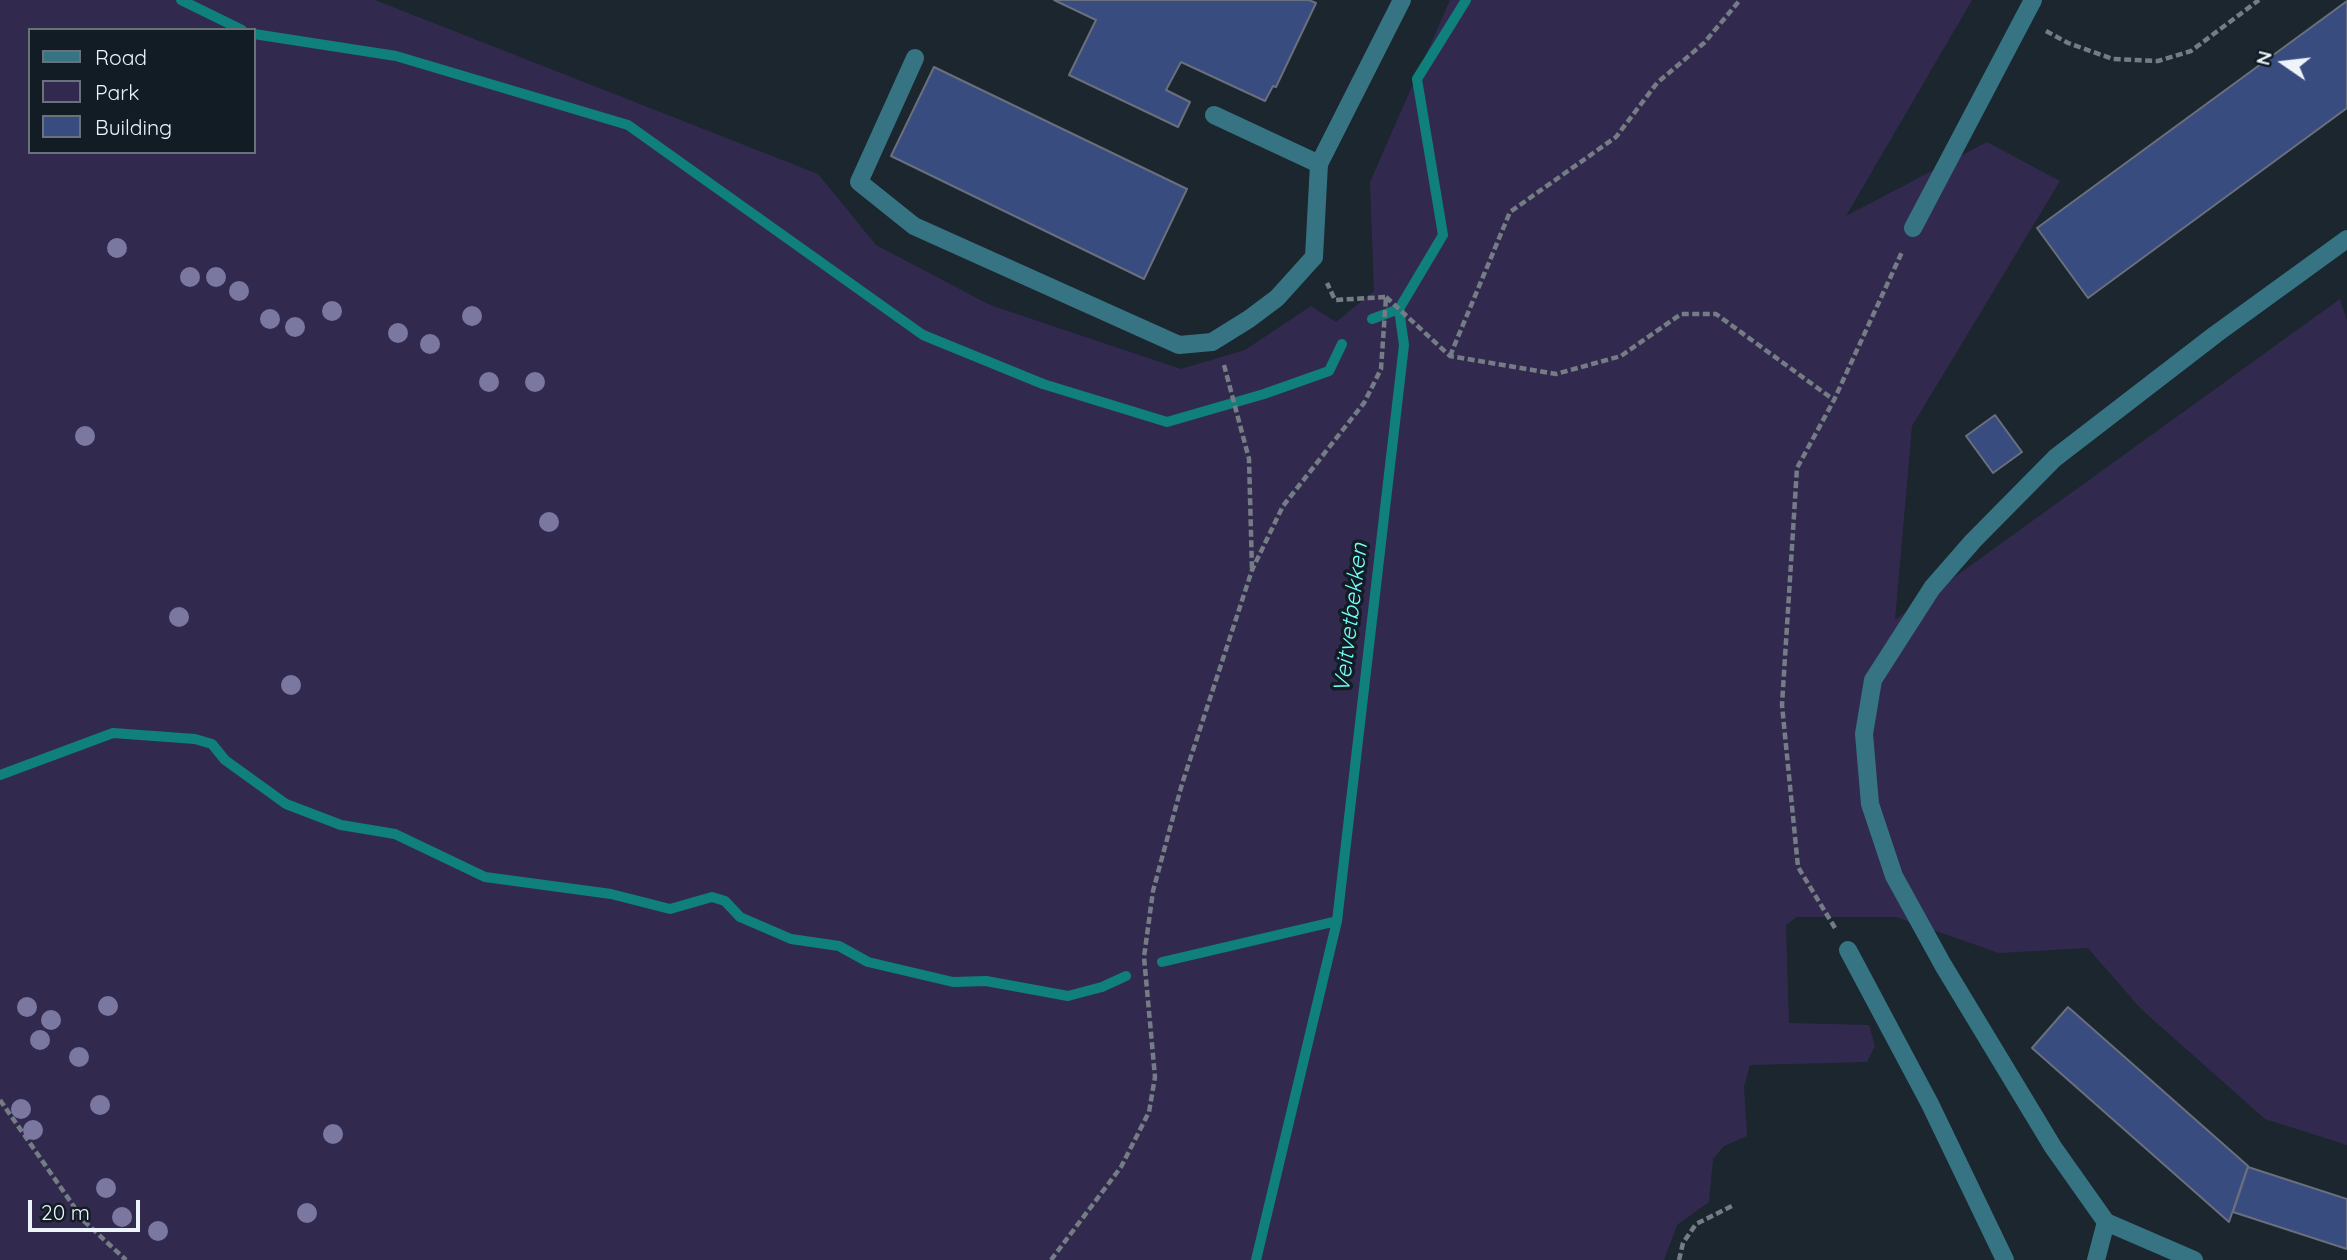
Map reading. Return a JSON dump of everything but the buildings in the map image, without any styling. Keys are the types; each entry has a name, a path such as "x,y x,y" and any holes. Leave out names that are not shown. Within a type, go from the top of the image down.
{"street":[{"path":"915,58 859,182 914,226 1179,345 1212,342 1277,298 1314,257 1319,164 1402,0"},
{"path":"1913,228 2033,0"},
{"path":"1214,115 1319,164"},
{"path":"2194,1260 2106,1222 2053,1147 1943,965 1894,876 1870,804 1864,734 1874,680 1932,588 1973,541 2055,458 2216,334 2347,240"},
{"path":"1848,950 1930,1104 2005,1260"},
{"path":"2096,1260 2106,1222"}],"path":[{"path":"1450,356 1510,212 1616,137 1657,83 1704,43 1740,0"},
{"path":"2023,19 2068,43 2113,59 2158,61 2191,51 2259,0"},
{"path":"1848,950 1798,867 1782,705 1797,468 1834,400 1913,228"},
{"path":"1314,257 1335,300 1386,297 1450,356 1556,374 1621,356 1681,314 1716,314 1834,400"},
{"path":"1051,1260 1121,1167 1149,1112 1155,1077 1144,957 1153,891 1182,785 1252,570 1283,506 1370,392 1381,369 1386,297"},
{"path":"1233,392 1249,460 1252,570"},
{"path":"0,1100 84,1221 126,1260"},
{"path":"1679,1260 1683,1243 1696,1224 1734,1205"}],"green space":[{"path":"0,0 375,0 818,174 876,245 990,305 1181,369 1245,350 1311,306 1336,322 1374,291 1370,182 1450,0 1972,0 1846,216 1987,142 2060,181 1912,426 1895,620 2340,299 2347,321 2347,1145 2265,1119 2141,1009 2088,948 1999,953 1896,917 1797,917 1786,925 1789,1023 1869,1025 1875,1046 1867,1062 1750,1065 1744,1087 1747,1136 1724,1146 1713,1159 1709,1202 1677,1225 1664,1260 0,1260"}],"waterway":[{"path":"181,0 238,28"},
{"name":"Veitvetbekken","path":"1256,1260 1337,921 1404,345 1399,309 1443,235 1417,79 1466,0"},
{"path":"256,34 396,56 628,125 923,335 1043,384 1167,422 1264,394 1329,371 1342,344"},
{"path":"1372,319 1399,309"},
{"path":"0,775 113,733 195,739 212,744 225,760 286,804 341,825 395,834 485,877 611,894 670,909 712,897 725,901 740,917 791,939 839,946 868,962 953,982 986,981 1068,996 1102,987 1126,976"},
{"path":"1162,962 1337,921"}]}
